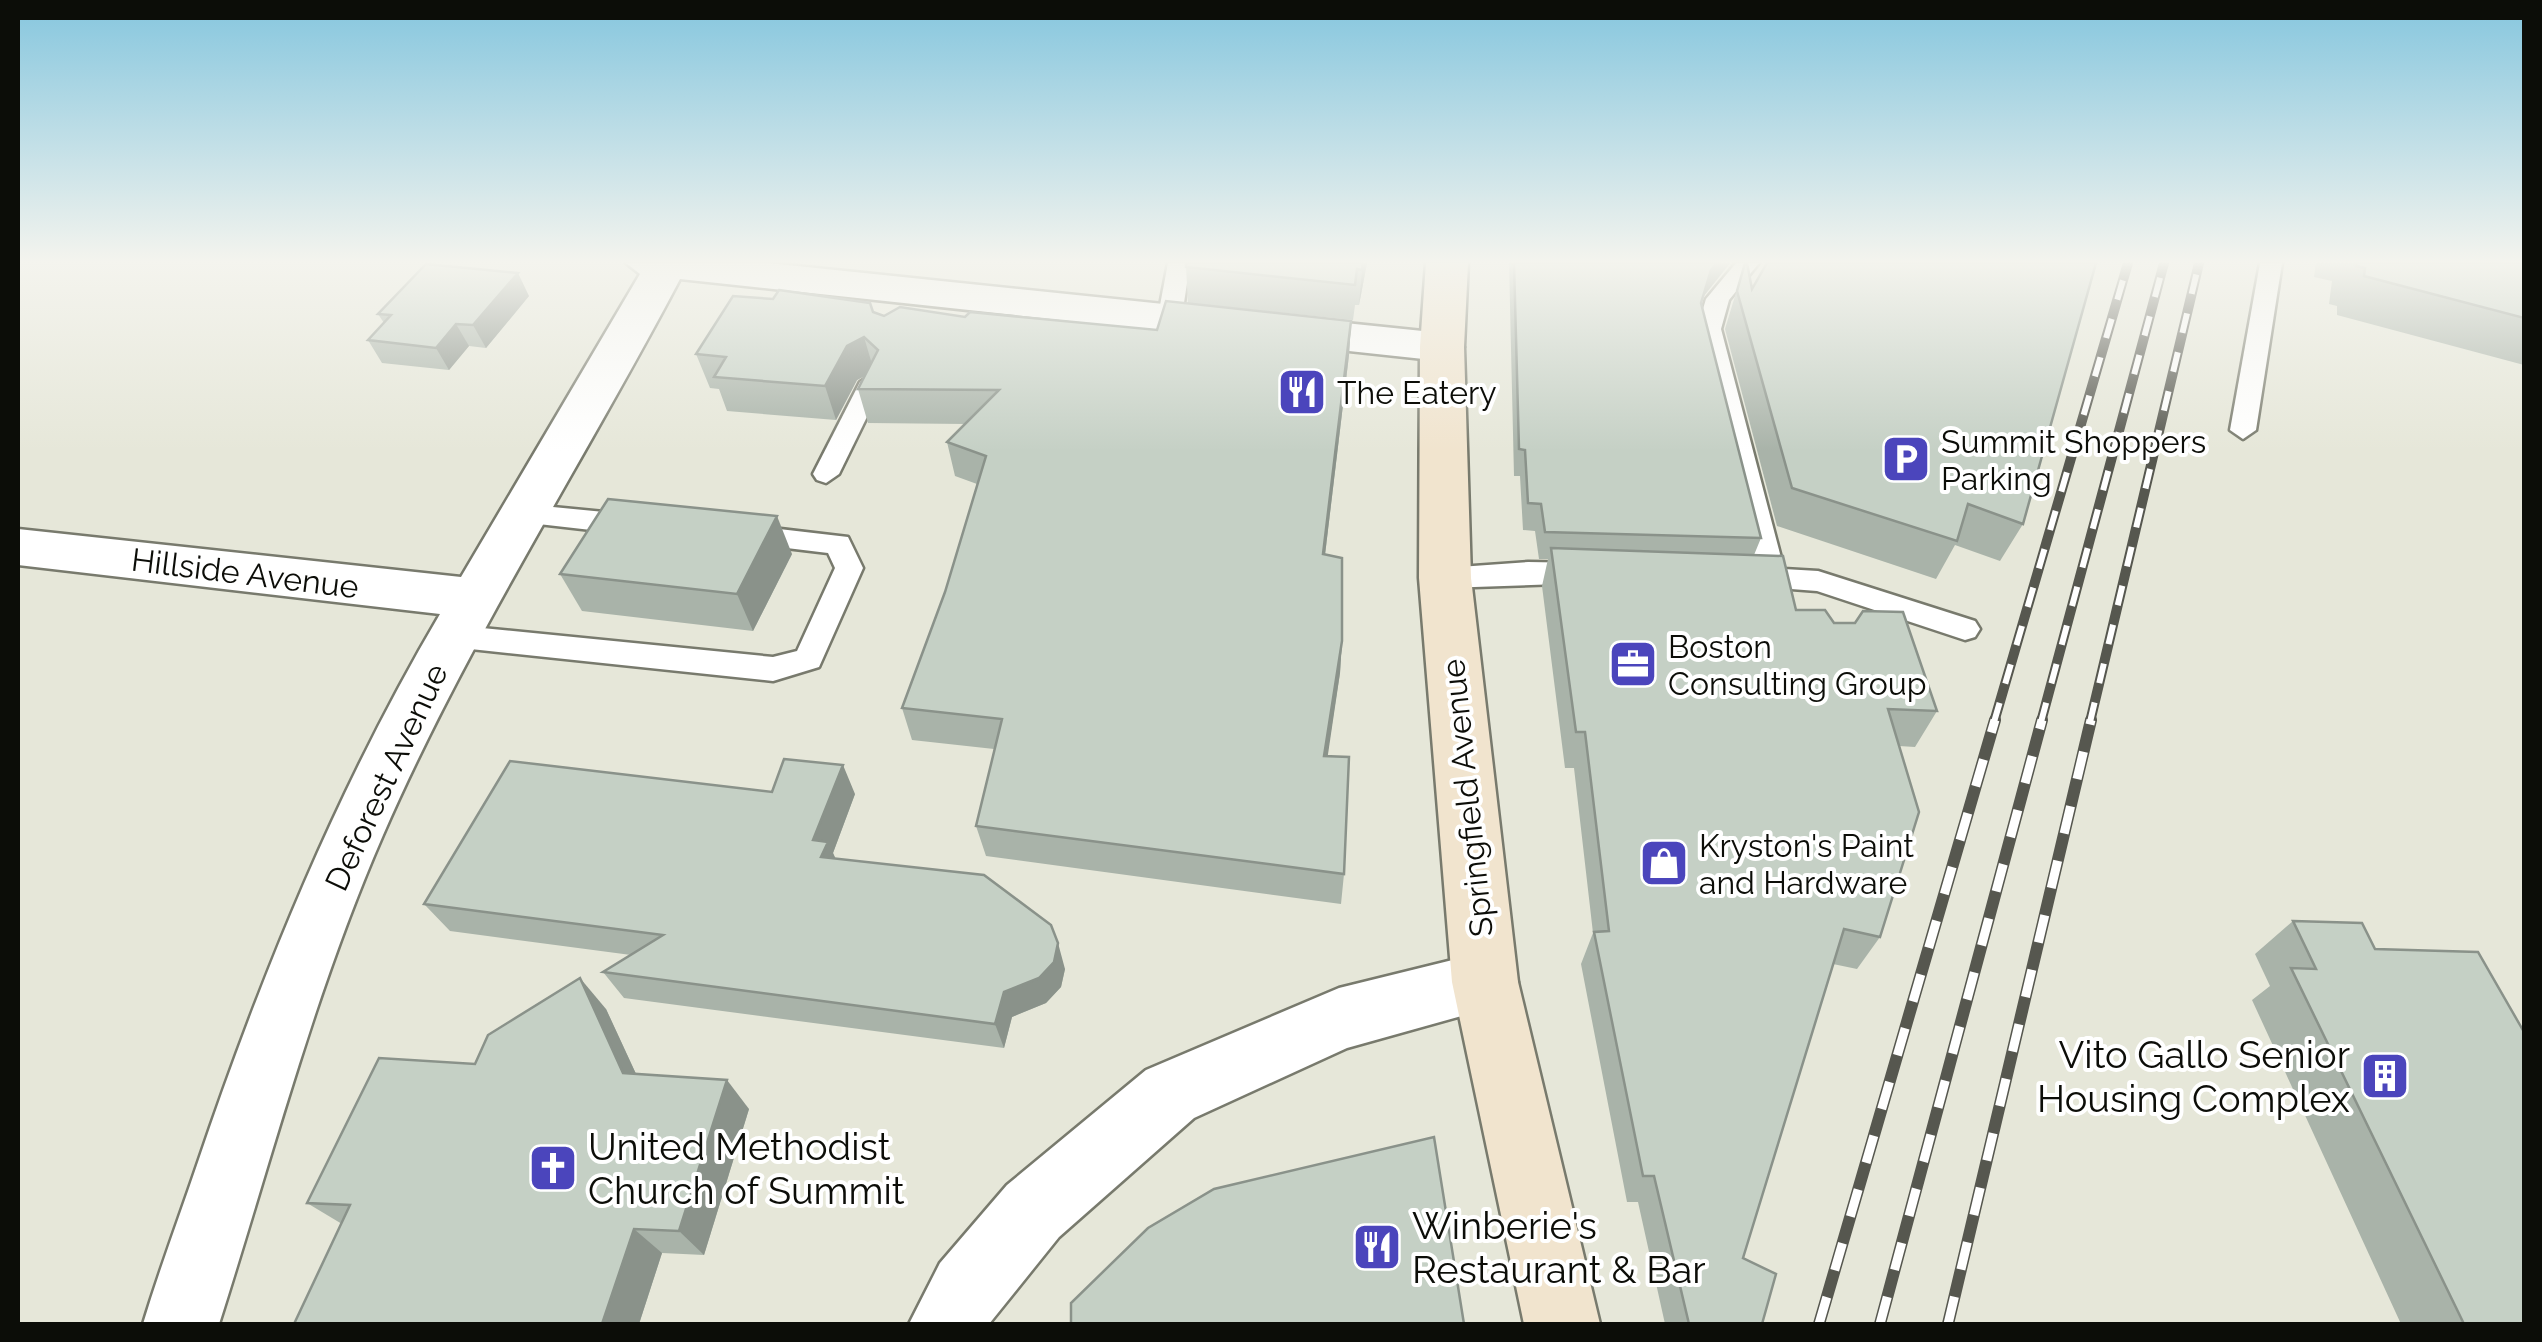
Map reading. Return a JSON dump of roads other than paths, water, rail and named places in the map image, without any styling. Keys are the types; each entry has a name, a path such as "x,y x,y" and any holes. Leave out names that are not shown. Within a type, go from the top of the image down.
{"main road":[{"name":"Springfield Avenue","path":"1443,326 1445,578 1486,982 1562,1324"}],"street":[{"name":"Deforest Avenue","path":"181,1324 300,970 381,774 462,617 626,326"},
{"path":"1254,326 1442,347"},
{"name":"Hillside Avenue","path":"18,547 462,617"},
{"path":"947,1324 967,1290 1032,1211 1170,1094 1339,1019 1486,982"}],"lane":[{"path":"1709,326 1772,579"},
{"path":"2243,430 2260,326"},
{"path":"826,474 872,382"},
{"path":"522,514 661,527"},
{"path":"462,617 773,669 808,659 849,568 838,544 720,533"},
{"path":"1445,578 1528,572 1622,574"},
{"path":"1716,578 1818,581 1964,629"},
{"path":"1806,582 1816,615"}],"railway":[{"path":"1994,722 2110,326"},
{"path":"2041,722 2147,326"},
{"path":"2090,722 2184,326"},
{"path":"1819,1324 1995,720"},
{"path":"1880,1324 2042,720"},
{"path":"1948,1324 2091,720"}],"place":[{"name":"The Eatery","path":"1302,392"},
{"name":"Summit Shoppers Parking","path":"1906,459"},
{"name":"Boston Consulting Group","path":"1633,664"},
{"name":"Kryston's Paint and Hardware","path":"1664,863"},
{"name":"Vito Gallo Senior Housing Complex","path":"2385,1076"},
{"name":"United Methodist Church of Summit","path":"553,1168"},
{"name":"Winberie's Restaurant & Bar","path":"1377,1247"}]}
